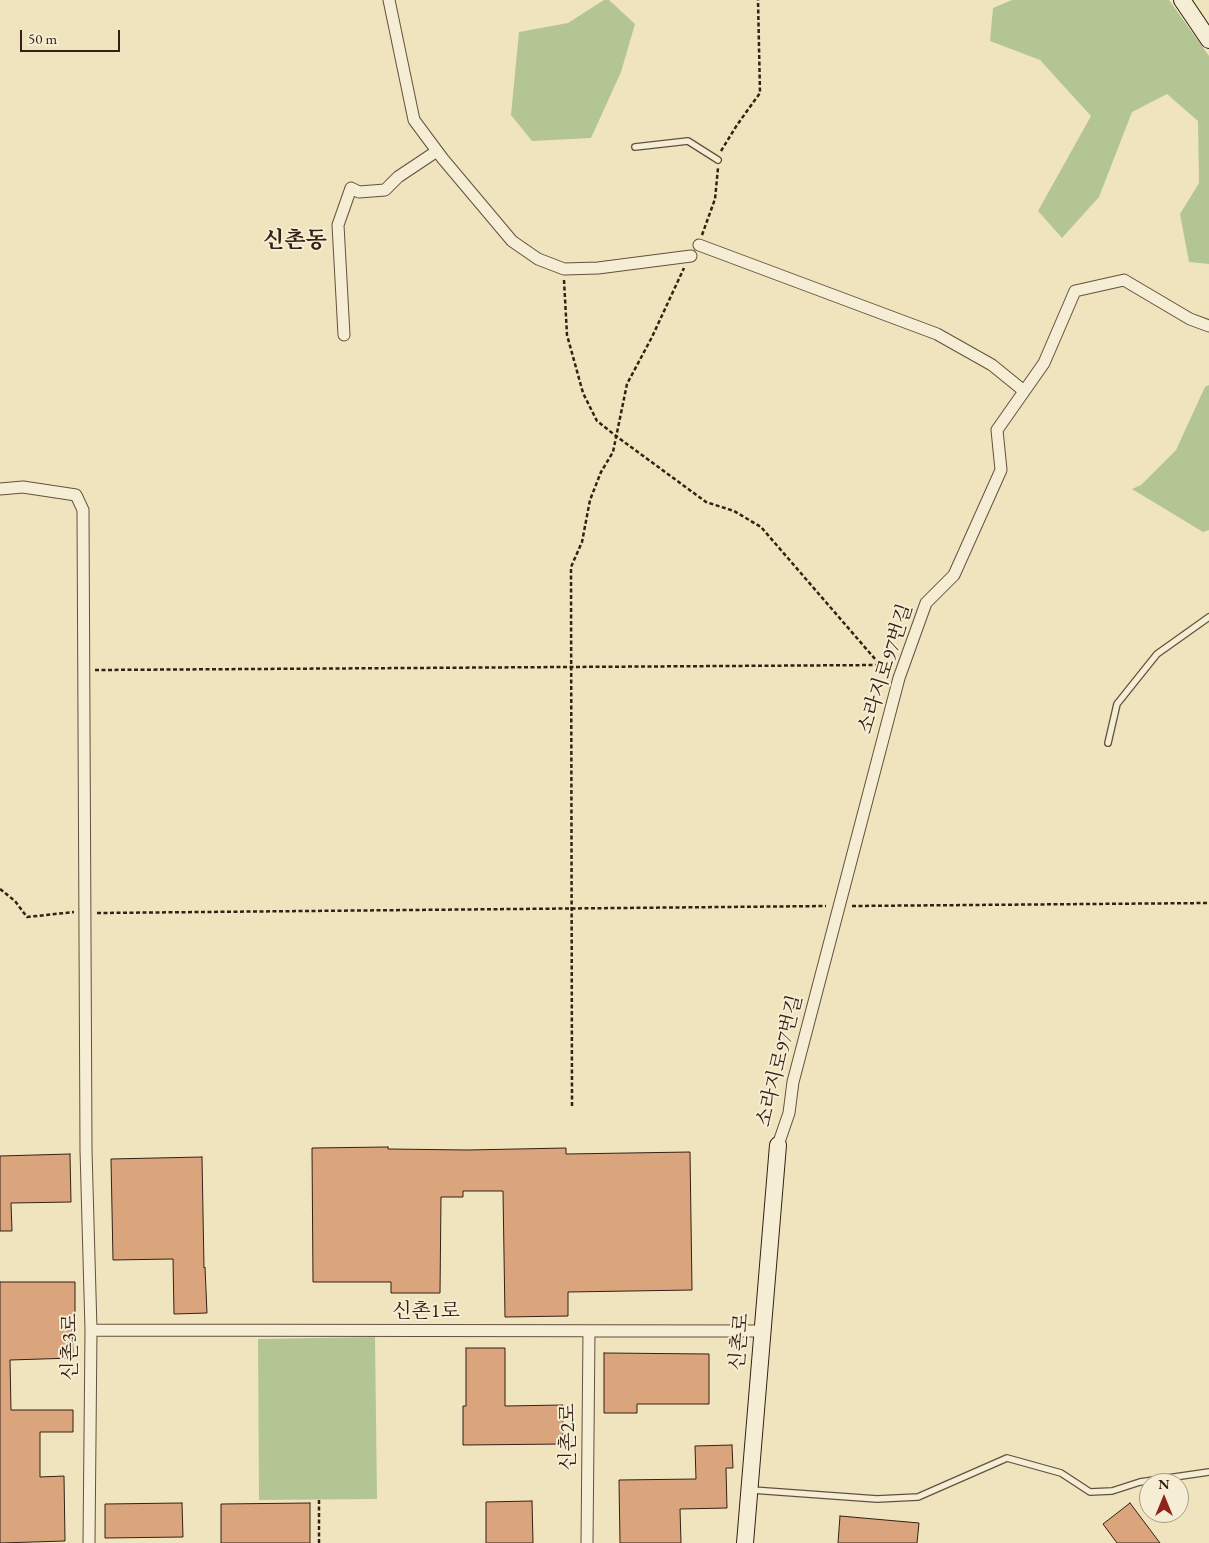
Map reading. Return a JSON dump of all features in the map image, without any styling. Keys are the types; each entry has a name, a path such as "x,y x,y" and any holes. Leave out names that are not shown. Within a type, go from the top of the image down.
{"street":[{"path":"389,0 414,120 512,241 538,259 564,269 598,268 691,256"},
{"path":"1182,0 1209,40"},
{"path":"344,336 338,225 351,188 359,192 385,190 398,177 437,150"},
{"path":"699,245 937,334 992,365 1024,391"},
{"name":"소라지로97번길","path":"778,1145 789,1113 793,1082 897,684 926,603 954,575 1001,470 997,430 1044,363 1075,291 1124,280 1190,320 1209,326"},
{"name":"신촌3로","path":"0,489 23,487 76,495 83,510 86,1150 91,1330 89,1543"},
{"name":"신촌로","path":"746,1543 778,1145"},
{"name":"신촌1로","path":"91,1330 762,1331"},
{"name":"신촌2로","path":"588,1543 589,1331"}],"lane":[{"path":"635,146 688,140 718,160"},
{"path":"1108,743 1117,704 1157,654 1209,617"},
{"path":"750,1490 877,1499 918,1497 1007,1458 1061,1473 1090,1492 1112,1491 1140,1482 1209,1472"}],"path":[{"path":"699,245 715,199 719,155 737,124 760,93 758,0"},
{"path":"572,1106 571,567 582,542 590,500 601,472 613,452 627,384 691,256"},
{"path":"564,269 567,335 583,393 598,421 706,502 734,511 761,527 897,684"},
{"path":"84,670 881,665"},
{"path":"0,889 15,901 27,917 74,912 1209,903"},
{"path":"319,1500 319,1543"}],"green space":[{"path":"604,0 609,0 635,24 621,72 591,138 532,141 511,115 519,32 568,23"},
{"path":"1012,0 1169,0 1209,56 1209,264 1189,262 1180,214 1199,183 1198,121 1167,94 1132,112 1099,197 1062,238 1038,211 1091,116 1040,60 990,41 993,8"},
{"path":"1209,385 1209,530 1203,532 1132,489 1141,485 1176,450 1205,387"},
{"path":"375,1337 377,1499 259,1500 258,1339"}],"building":[{"path":"388,1147 388,1149 468,1150 566,1148 566,1154 690,1152 692,1290 568,1292 568,1316 505,1317 503,1191 463,1191 463,1197 441,1197 440,1293 391,1293 391,1282 313,1282 312,1148"},
{"path":"70,1154 71,1202 11,1203 12,1231 0,1231 0,1156"},
{"path":"202,1157 204,1268 207,1313 174,1314 173,1259 113,1260 111,1159"},
{"path":"0,1282 75,1282 75,1319 72,1319 73,1358 10,1360 11,1410 73,1410 73,1432 40,1432 40,1477 64,1476 65,1541 0,1543"},
{"path":"466,1348 505,1348 505,1406 563,1405 563,1444 463,1445 463,1406 466,1406"},
{"path":"604,1353 709,1354 709,1404 637,1404 637,1413 604,1413"},
{"path":"732,1445 733,1468 726,1468 727,1508 680,1509 681,1543 620,1543 619,1480 696,1479 695,1446"},
{"path":"532,1501 533,1543 486,1543 486,1502"},
{"path":"182,1503 183,1537 105,1538 105,1504"},
{"path":"310,1503 310,1543 221,1543 221,1504"},
{"path":"1130,1503 1139,1515 1139,1523 1145,1523 1160,1543 1117,1543 1103,1524"},
{"path":"840,1516 919,1523 917,1543 838,1543"}],"district":[{"name":"신촌동","path":"295,241"}]}
